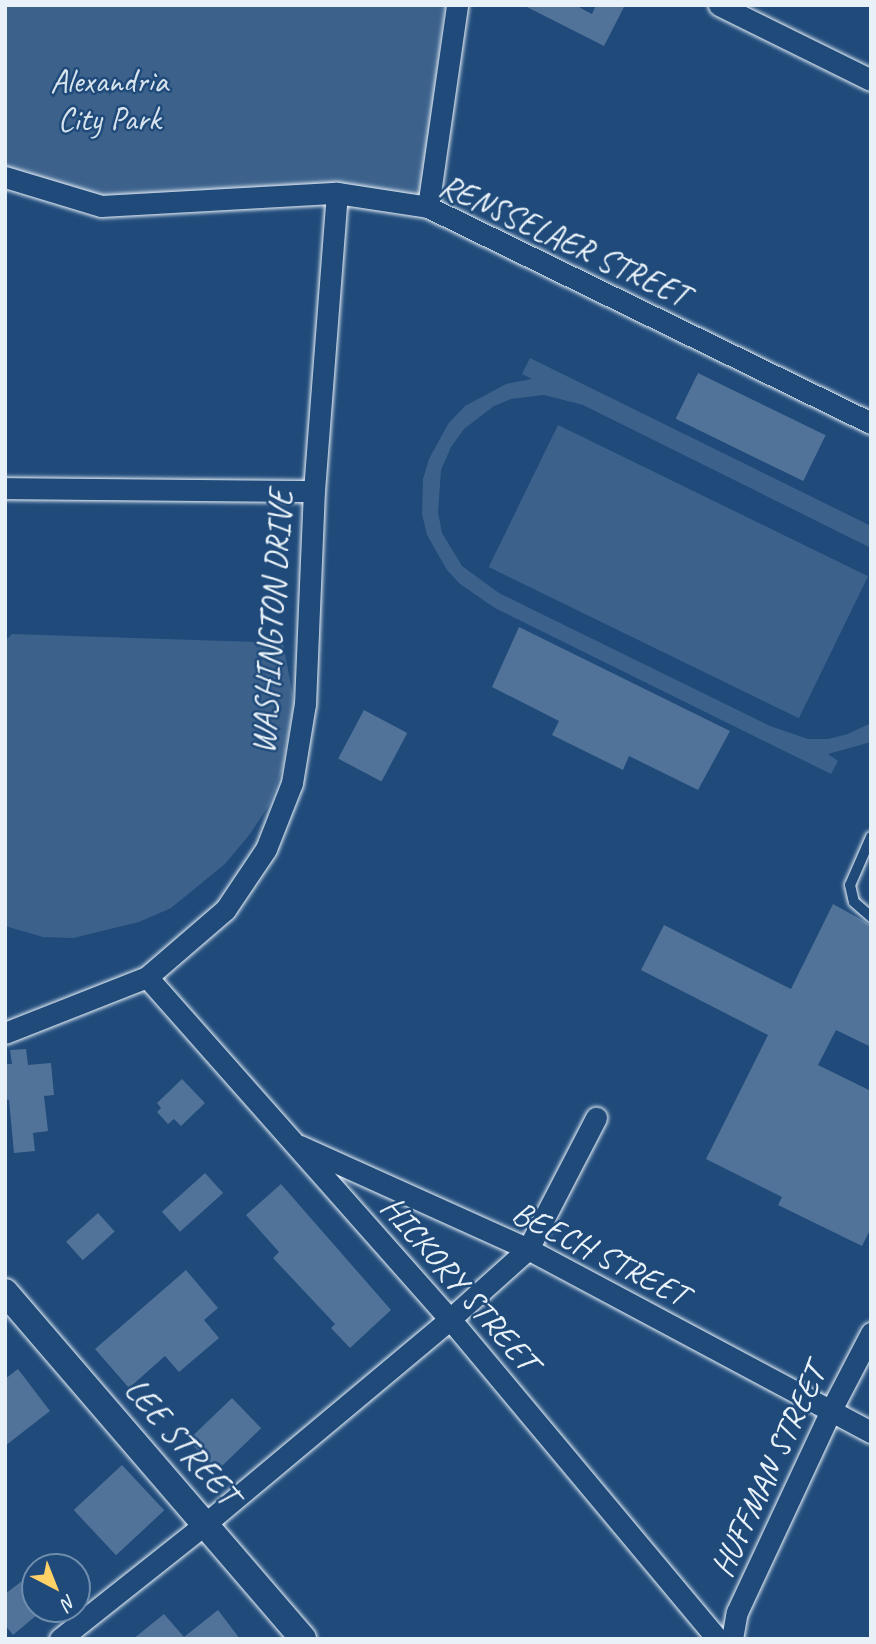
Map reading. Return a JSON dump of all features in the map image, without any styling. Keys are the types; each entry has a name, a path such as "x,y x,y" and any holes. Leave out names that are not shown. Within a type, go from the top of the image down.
{"street":[{"path":"428,207 457,5"},
{"path":"719,5 871,80"},
{"name":"RENSSELAER STREET","path":"5,177 100,206 337,193 428,207 871,423"},
{"name":"WASHINGTON DRIVE","path":"5,1033 147,977 225,910 267,849 292,783 305,704 314,491 337,193"},
{"path":"5,488 314,491"},
{"name":"HICKORY STREET","path":"147,977 450,1319 718,1639"},
{"path":"60,1639 205,1524 450,1319 528,1249 596,1118"},
{"name":"BEECH STREET","path":"294,1143 528,1249 871,1432"},
{"name":"LEE STREET","path":"5,1292 303,1639"},
{"name":"HUFFMAN STREET","path":"732,1639 737,1612 831,1410 871,1333"}],"lane":[{"path":"871,837 850,885 853,902 871,917"}],"green space":[{"name":"Alexandria City Park","path":"5,5 445,5 421,195 291,185 102,198 5,171"},
{"path":"530,358 871,526 871,548 583,405 544,395 511,399 494,406 464,429 451,447 441,470 438,512 442,533 462,566 499,593 770,726 808,739 828,739 848,734 871,723 871,742 828,754 838,761 831,774 495,608 460,584 447,570 427,535 422,514 423,479 429,459 448,424 465,406 506,384 532,379 522,374"},
{"path":"558,425 868,576 799,718 489,567"},
{"path":"12,634 283,643 294,702 282,770 269,805 250,834 225,864 171,908 139,922 73,938 43,937 5,926 5,641"}],"building":[{"path":"523,5 575,5 592,14 596,5 625,5 604,46"},
{"path":"698,373 826,435 803,481 676,419"},
{"path":"519,627 730,731 698,790 629,756 623,770 552,735 559,721 492,687"},
{"path":"364,710 407,733 381,782 338,759"},
{"path":"833,904 871,925 871,1047 836,1030 818,1065 871,1091 871,1228 862,1246 778,1205 782,1197 706,1159 768,1035 641,970 664,925 791,989"},
{"path":"26,1049 28,1065 51,1063 54,1095 44,1096 48,1131 33,1133 35,1151 14,1153 9,1100 5,1099 5,1064 12,1064 10,1050"},
{"path":"182,1079 205,1103 181,1126 174,1119 168,1124 157,1112 161,1108 157,1103"},
{"path":"205,1173 223,1193 180,1232 162,1212"},
{"path":"281,1184 391,1310 350,1348 331,1328 335,1324 273,1258 279,1252 246,1215"},
{"path":"98,1213 115,1232 83,1260 66,1242"},
{"path":"186,1270 218,1308 204,1320 219,1338 179,1372 165,1356 129,1388 95,1349"},
{"path":"18,1369 50,1411 5,1446 5,1379"},
{"path":"232,1398 261,1428 217,1471 188,1440"},
{"path":"122,1465 164,1510 116,1555 74,1510"},
{"path":"21,1582 21,1623 27,1623 13,1635 5,1625 5,1594"},
{"path":"218,1610 240,1639 133,1639 164,1614 184,1637"}]}
